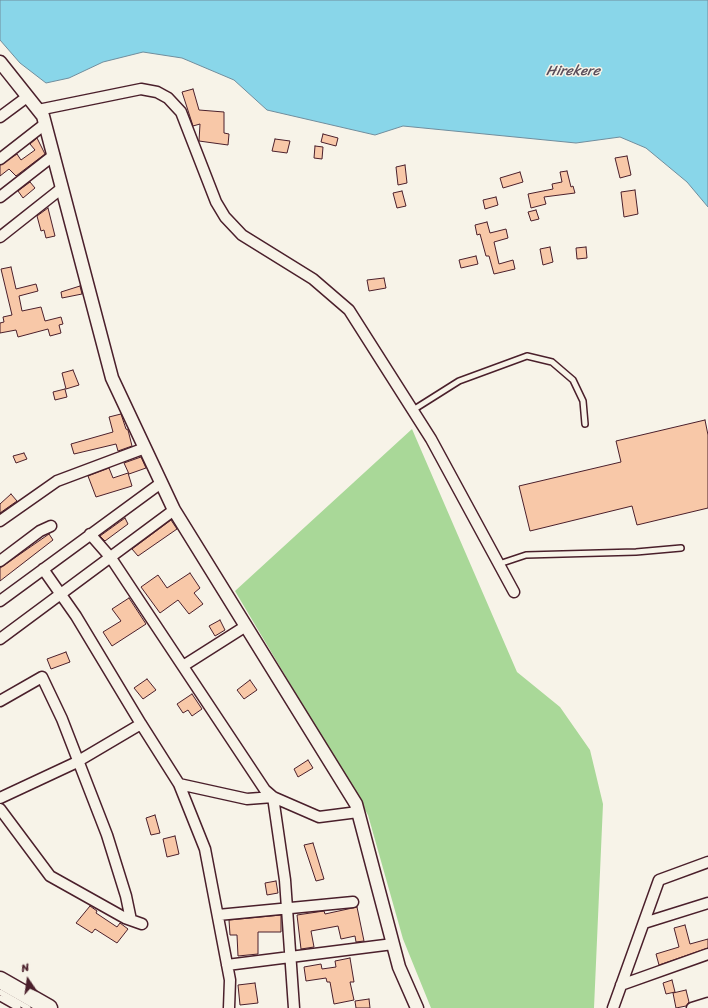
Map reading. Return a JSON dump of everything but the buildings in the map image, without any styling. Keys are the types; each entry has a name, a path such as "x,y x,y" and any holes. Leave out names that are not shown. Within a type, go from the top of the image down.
{"main road":[{"path":"0,980 49,1008"}],"street":[{"path":"0,62 43,116 112,378 161,483 174,510 356,804 392,944 399,967 417,1008"},
{"path":"38,110 141,89 156,92 168,98 181,112 216,202 225,218 242,235 313,279 349,310 413,410 514,592"},
{"path":"0,117 27,97"},
{"path":"0,159 45,124"},
{"path":"0,197 54,155"},
{"path":"0,237 62,188"},
{"path":"0,521 57,481 145,448"},
{"path":"0,601 161,483"},
{"path":"0,639 62,595 174,510"},
{"path":"0,561 40,531 50,526"},
{"path":"90,534 111,558 265,790 273,797 319,817 358,812"},
{"path":"43,569 76,616 179,784 206,849 230,980 229,1008"},
{"path":"183,666 246,626"},
{"path":"0,701 42,677 62,719 107,835 126,896 131,920"},
{"path":"0,798 78,761 141,724"},
{"path":"179,784 247,799 273,797"},
{"path":"273,797 285,880 294,1008"},
{"path":"0,809 50,876 131,920 142,924"},
{"path":"613,1008 659,880 708,862"},
{"path":"218,915 353,902"},
{"path":"644,923 708,903"},
{"path":"227,965 392,944"},
{"path":"621,985 708,954"},
{"path":"692,1008 708,1003"}],"lane":[{"path":"413,410 459,381 527,356 552,362 573,380 583,401 585,424"},
{"path":"499,564 526,555 636,552 681,548"},
{"path":"0,992 28,1008"},
{"path":"0,998 18,1008"}],"green space":[{"path":"412,429 517,672 560,707 590,750 603,804 594,1008 431,1008 403,939 368,815 235,591"}],"water":[{"name":"Hirekere","path":"0,0 708,0 708,207 687,182 646,148 620,137 576,143 403,126 375,135 267,110 234,80 182,58 143,52 103,62 69,78 46,83 20,63 0,40"}]}
